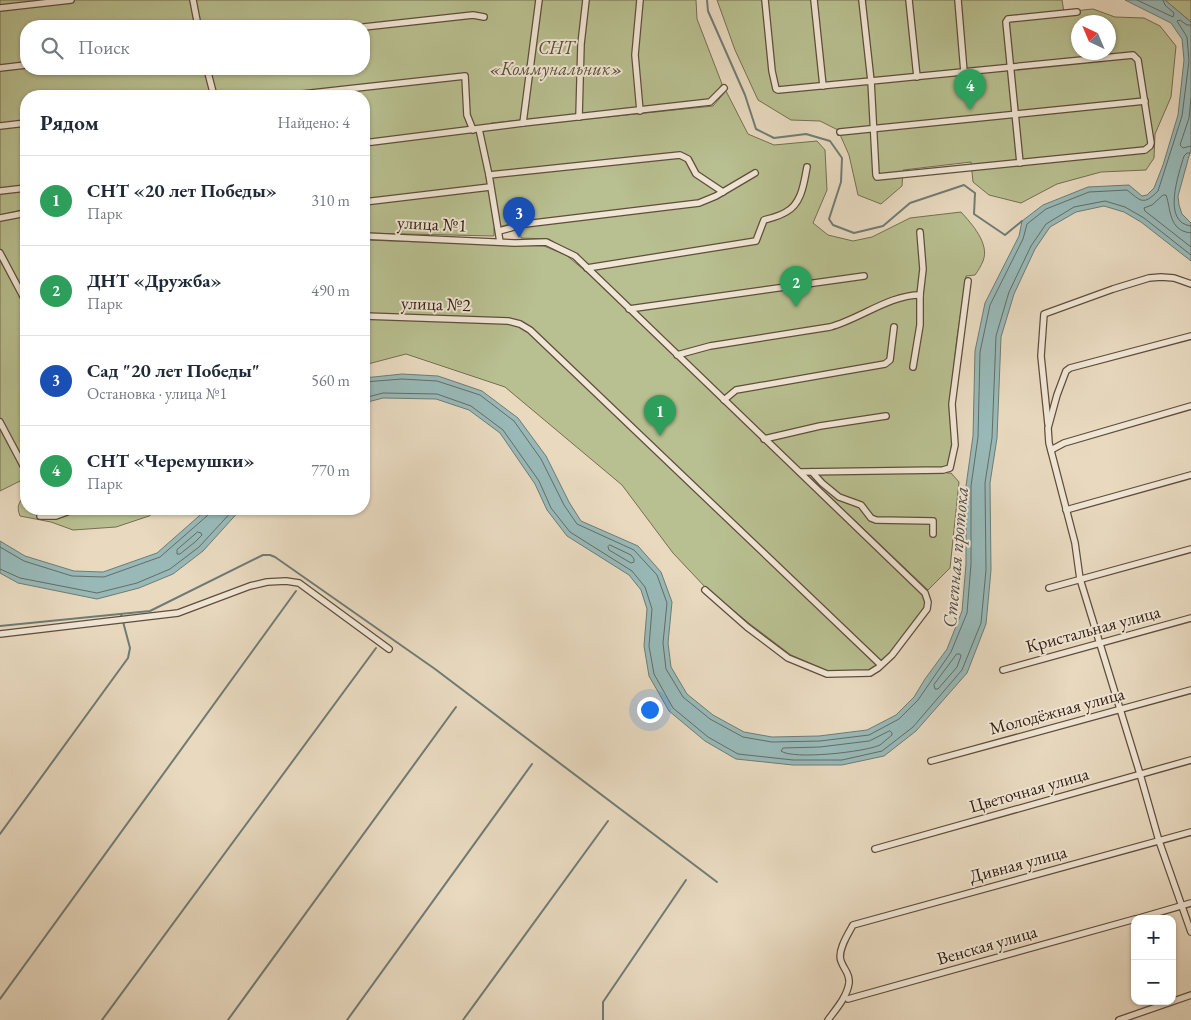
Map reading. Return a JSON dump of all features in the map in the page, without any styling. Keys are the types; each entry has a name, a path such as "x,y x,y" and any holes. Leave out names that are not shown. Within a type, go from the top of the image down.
{"street":[{"path":"0,8 71,0"},
{"path":"193,0 197,20"},
{"path":"523,123 538,0"},
{"path":"579,117 581,44 586,0"},
{"path":"640,0 635,55 640,111"},
{"path":"765,0 772,72 776,89 778,90 823,86 871,81 917,76 1133,55 1138,60 1151,143 1147,148 877,177 871,81 862,0"},
{"path":"814,0 823,86"},
{"path":"909,0 917,76"},
{"path":"958,0 964,72"},
{"path":"1020,163 1006,20 1076,12"},
{"path":"370,26 473,15 484,17"},
{"path":"0,68 20,66"},
{"path":"209,75 212,90"},
{"path":"338,90 465,76 467,115 476,130 489,175 500,242"},
{"path":"370,142 710,102 724,88"},
{"path":"840,132 1145,100"},
{"path":"0,126 20,124"},
{"path":"489,175 680,155 688,159 696,174 723,192"},
{"path":"587,268 756,242 764,220 788,212 797,201 804,185 807,167"},
{"path":"499,231 525,224 699,203 723,192 755,173"},
{"path":"370,201 490,187"},
{"path":"0,191 20,189"},
{"path":"0,218 20,214"},
{"path":"913,367 919,338 923,269 920,232"},
{"name":"улица №1","path":"370,236 546,242 575,256 926,594 928,602 927,609 892,655 870,674 827,674 788,658 747,627 705,590"},
{"path":"0,253 20,291"},
{"path":"629,309 864,276"},
{"path":"1191,284 1174,278 1149,278 1113,288 1044,314 1041,356 1051,450 1075,543 1080,579 1121,709 1159,841 1191,932"},
{"path":"800,472 942,470 950,468 955,444 952,404 968,281"},
{"path":"677,355 710,346 830,327 846,323 886,304 912,295 920,295"},
{"name":"улица №2","path":"370,316 508,321 520,324 530,330 880,664"},
{"path":"724,400 736,390 886,364 890,360 894,327"},
{"path":"1048,428 1062,379 1070,368 1191,336"},
{"path":"1051,450 1064,443 1191,406"},
{"path":"764,439 820,426 886,416"},
{"path":"0,422 20,460"},
{"path":"812,472 822,483 840,497 861,505 872,518 876,520 933,520 933,534"},
{"path":"1066,510 1191,475"},
{"path":"40,516 59,515"},
{"path":"1049,588 1191,549"},
{"path":"0,634 178,613 250,586 267,582 286,581 299,583 389,649"},
{"name":"Кристальная улица","path":"1003,670 1191,618"},
{"name":"Молодёжная улица","path":"931,761 1191,690"},
{"name":"Цветочная улица","path":"875,849 1191,760"},
{"name":"Дивная улица","path":"828,1020 846,993 849,982 848,972 840,958 841,951 853,925 1191,832"},
{"name":"Венская улица","path":"1149,915 1191,903"},
{"name":"Венская улица","path":"848,1000 1131,920"},
{"path":"1119,1020 1191,995"}],"green space":[{"name":"СНТ «Коммунальник»","path":"0,0 696,0 697,19 722,84 710,101 491,123 491,129 713,106 726,91 748,134 774,145 817,141 825,150 827,190 813,223 828,235 853,241 872,237 910,218 961,212 979,235 985,255 975,275 966,276 949,407 952,441 947,473 951,473 959,482 950,568 928,590 578,257 549,239 521,238 519,222 494,228 494,236 370,233 370,90 20,90 20,210 0,215"},
{"path":"717,0 1062,0 1064,12 1093,9 1110,15 1071,15 1071,60 1116,60 1116,17 1144,18 1160,26 1176,46 1171,97 1155,134 1154,158 1146,170 1101,172 1057,184 1021,203 989,195 973,182 971,162 903,170 902,186 881,204 858,195 849,155 838,130 820,121 791,120 758,100 735,50"},
{"path":"1165,0 1191,0 1191,22"},
{"path":"20,217 20,481 0,491 0,219"},
{"path":"370,240 544,246 566,255 595,279 925,597 926,606 890,653 870,671 828,671 791,655 706,588 673,553 622,485 505,387 406,354 370,363"},
{"path":"20,502 20,515 151,515 116,527 73,530 51,522 20,516 19,504"}],"water":[{"path":"1125,0 1165,0 1191,22 1191,149 1178,196 1182,214 1191,223 1191,261 1141,222 1124,212 1104,206 1076,212 1050,227 1035,249 1014,294 1001,337 997,438 990,483 991,570 986,624 967,673 916,731 884,756 842,765 793,765 736,759 705,741 669,711 649,676 644,646 647,609 641,590 629,575 567,536 547,510 535,484 500,433 469,410 436,399 383,398 370,401 370,377 402,374 438,376 482,391 518,418 546,456 569,502 581,521 638,546 661,572 672,602 668,643 671,667 687,694 713,715 744,732 772,737 819,736 867,730 896,715 914,697 947,649 962,611 966,564 966,486 973,436 975,351 985,303 1019,236 1022,221 1043,205 1088,187 1129,185 1142,196 1147,195 1154,188 1178,115 1184,60 1182,39 1171,23"},
{"path":"200,515 236,515 203,551 173,574 139,588 97,599 18,583 0,573 0,541 25,556 74,571 103,572 157,553"}],"waterway":[{"path":"707,0 708,11 745,95 756,129 774,138 806,134 830,141 842,158 841,182 829,219 833,225 854,233 883,226 910,203 964,185 975,193 974,214 1005,235 1022,221"},
{"path":"0,626 150,611 263,555 270,555 435,669 717,882"},
{"path":"0,999 296,591"},
{"path":"0,834 128,658 130,648 121,614"},
{"path":"102,1020 376,648"},
{"path":"228,1020 456,707"},
{"path":"347,1020 532,764"},
{"path":"463,1020 608,821"},
{"path":"603,1020 603,1002 686,880"}],"place":[{"name":"СНТ «Черемушки»","path":"970,110"},
{"name":"Сад \"20 лет Победы\"","path":"519,238"},
{"name":"ДНТ «Дружба»","path":"796,307"},
{"name":"СНТ «20 лет Победы»","path":"660,436"}],"water label":[{"name":"Степная протока","path":"955,557"}]}
